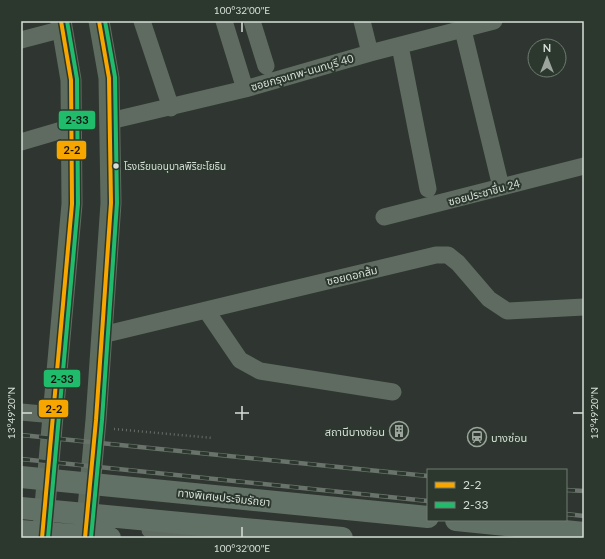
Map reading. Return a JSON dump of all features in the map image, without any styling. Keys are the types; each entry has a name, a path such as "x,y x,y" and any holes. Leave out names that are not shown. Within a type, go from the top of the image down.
{"highway":[{"name":"ทางพิเศษประจิมรัถยา","path":"21,477 427,517"},
{"path":"21,509 342,538"},
{"path":"466,521 584,533"},
{"path":"21,530 110,538"}],"main road":[{"path":"21,509 45,513 86,530 111,203 109,78 99,21"},
{"path":"42,538 72,204 71,80 62,25"}],"street":[{"path":"142,21 172,108"},
{"path":"224,21 245,89"},
{"path":"252,21 266,66"},
{"path":"362,21 370,53"},
{"name":"ซอยกรุงเทพ-นนทบุรี 40","path":"110,121 172,108 245,89 370,53 494,21"},
{"path":"21,40 62,25"},
{"path":"463,30 502,187"},
{"path":"400,46 428,189"},
{"path":"21,142 72,127"},
{"name":"ซอยประชาชื่น 24","path":"384,217 584,166"},
{"name":"ซอยดอกส้ม","path":"102,335 436,255 448,255 458,263 489,299 507,311 584,307"},
{"path":"206,310 240,360 260,371 393,392"},
{"path":"21,412 54,415"},
{"path":"86,530 206,538"}],"path":[{"path":"109,428 213,438"}],"railway":[{"path":"21,435 427,476"},
{"path":"21,459 427,501"},
{"path":"567,490 584,491"},
{"path":"567,514 584,516"}],"transit line":[{"name":"2-2","path":"42,538 72,204 71,80 61,21"},
{"name":"2-33","path":"48,538 78,204 77,79 67,21"},
{"name":"2-2","path":"85,538 96,420 111,203 109,78 99,21"},
{"name":"2-33","path":"91,538 102,420 117,203 115,77 105,21"}],"place":[{"name":"โรงเรียนอนุบาลพิริยะโยธิน","path":"116,166"},
{"name":"สถานีบางซ่อน","path":"399,431"},
{"name":"บางซ่อน","path":"477,437"}]}
